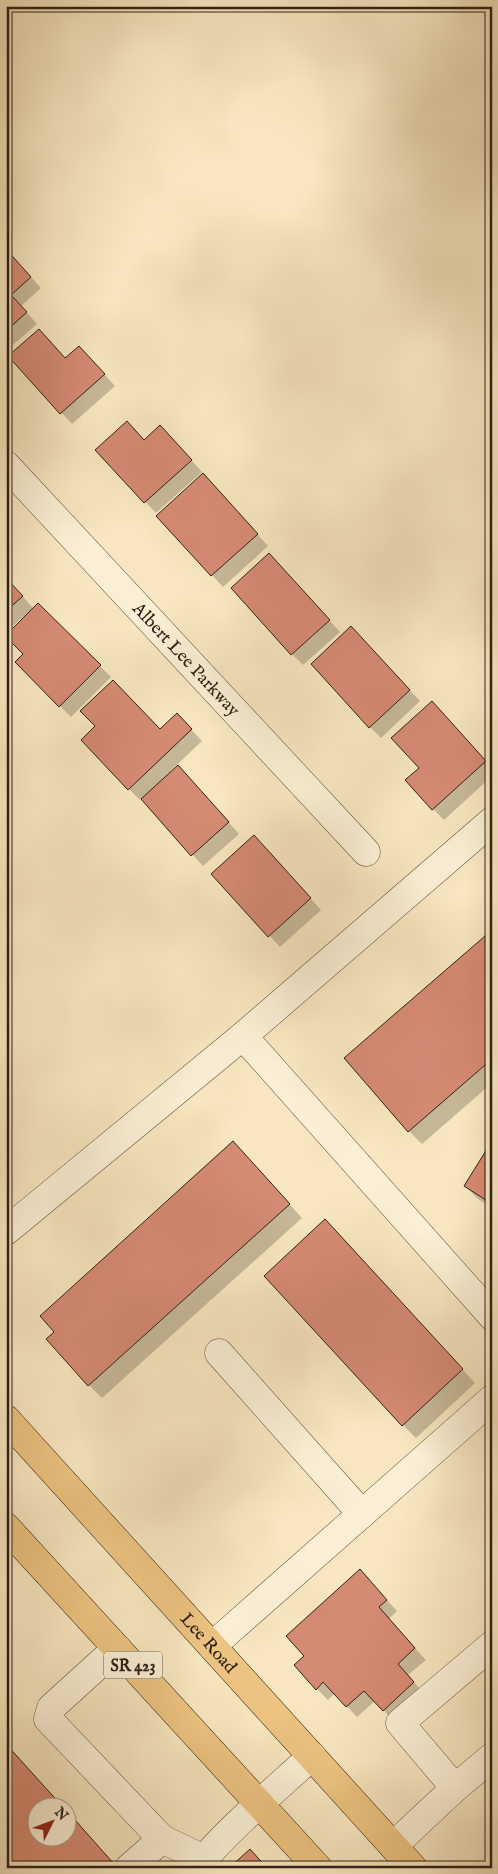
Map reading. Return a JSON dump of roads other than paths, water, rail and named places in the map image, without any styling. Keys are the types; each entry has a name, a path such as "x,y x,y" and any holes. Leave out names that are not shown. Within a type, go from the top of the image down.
{"main road":[{"name":"Lee Road","path":"6,1419 413,1868"},
{"name":"SR 423","path":"6,1527 318,1868"}],"street":[{"name":"Albert Lee Parkway","path":"6,465 366,852"},
{"path":"6,1231 243,1036 492,820"},
{"path":"243,1036 492,1316"},
{"path":"219,1353 362,1514"},
{"path":"212,1646 492,1399"},
{"path":"455,1788 400,1723 492,1645"},
{"path":"117,1648 51,1708 48,1719 162,1839 200,1863 312,1756"},
{"path":"393,1846 455,1788 492,1757"},
{"path":"129,1868 162,1839"}]}
